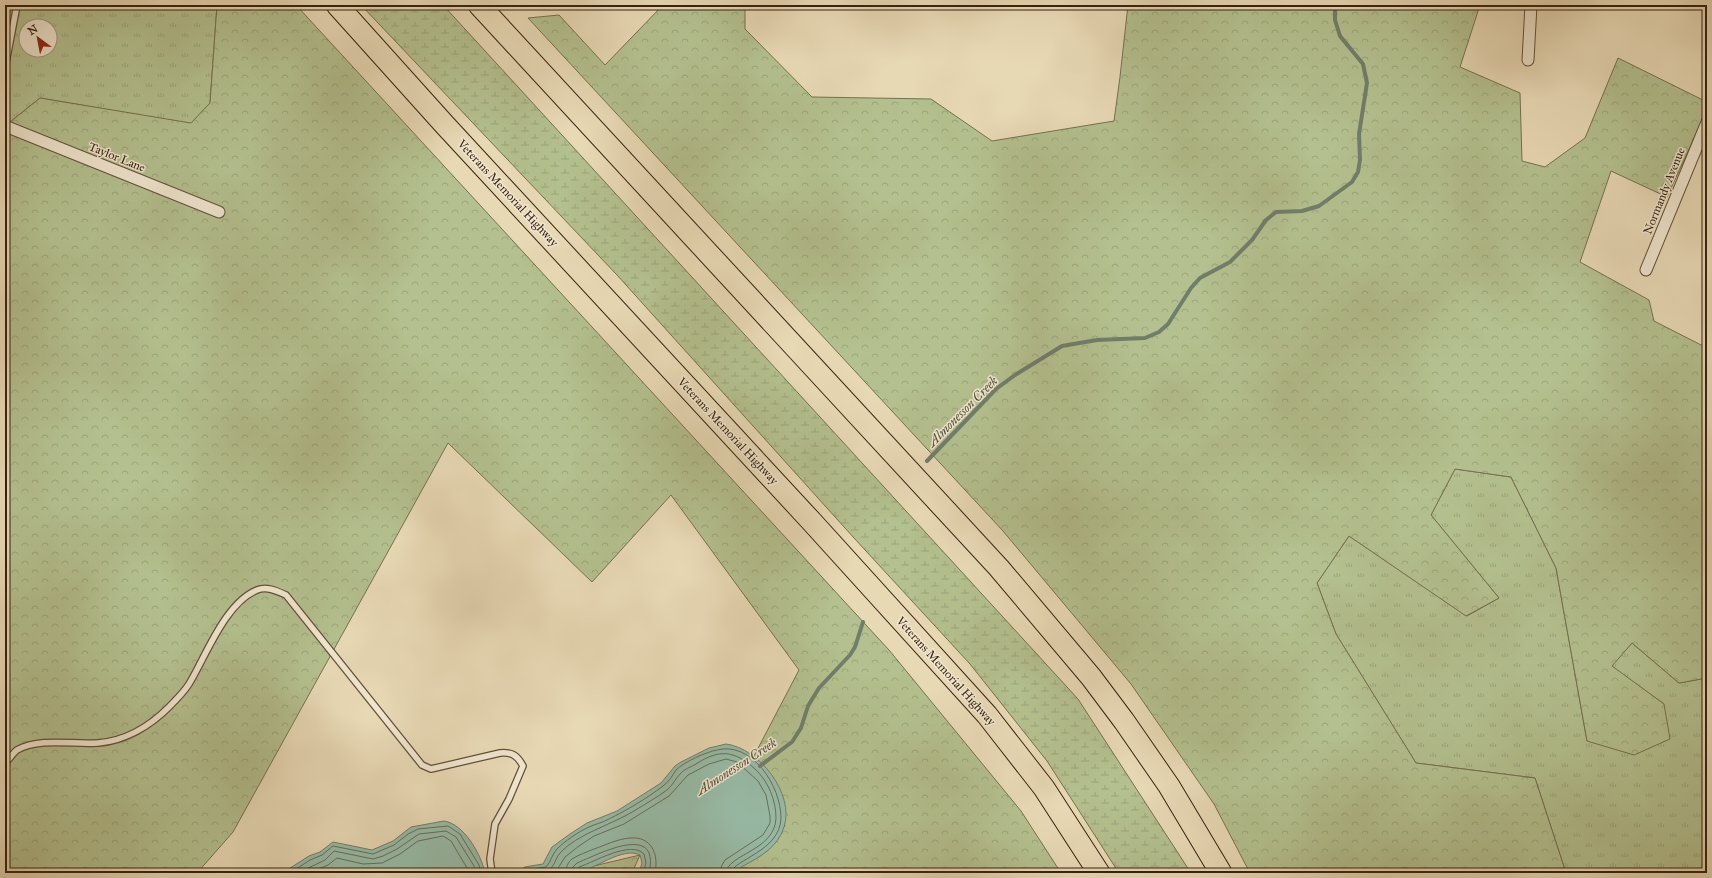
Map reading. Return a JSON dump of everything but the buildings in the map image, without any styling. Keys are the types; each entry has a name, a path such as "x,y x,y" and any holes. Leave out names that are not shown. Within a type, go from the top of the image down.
{"highway":[{"name":"Veterans Memorial Highway","path":"337,5 444,124 814,523 987,714 1044,788 1099,873"},
{"path":"479,5 994,563 1090,677 1124,722 1169,786 1221,873"}],"street":[{"path":"1528,60 1531,5"},
{"name":"Normandy Avenue","path":"1646,270 1707,122"},
{"name":"Taylor Lane","path":"5,126 219,212"}],"lane":[{"path":"5,68 17,5"},
{"path":"5,764 17,750 39,744 99,743 120,738 150,725 170,706 188,685 232,610 248,595 258,590 268,589 286,595 422,765 431,769 445,768 500,753 509,752 517,756 523,766 509,799 495,824 490,859 492,873"}],"green space":[{"path":"5,5 217,5 210,103 191,124 40,98 5,126"},
{"path":"217,5 296,5 889,650 1021,811 1061,873 735,873 785,826 754,756 799,670 671,495 592,582 448,443 233,832 197,873 5,873 5,126 40,98 191,123 210,103"},
{"path":"361,5 443,5 1078,699 1191,873 1119,873 1047,761 970,664 854,538 617,275"},
{"path":"663,5 745,5 745,29 812,97 931,99 992,141 1114,121 1128,5 1480,5 1460,67 1520,93 1522,161 1545,167 1585,138 1618,58 1707,102 1707,110 1667,197 1611,171 1580,262 1649,300 1654,321 1707,348 1707,678 1679,683 1632,643 1612,666 1664,704 1670,739 1634,755 1587,741 1556,568 1511,477 1455,469 1431,515 1499,598 1466,616 1349,536 1317,583 1336,634 1416,763 1535,778 1566,873 1250,873 1214,804 1131,684 1003,531 528,18 559,15 605,65"},
{"path":"1455,469 1511,477 1556,568 1587,741 1664,704 1611,666 1632,643 1679,683 1707,678 1707,873 1566,873 1535,778 1416,763 1336,634 1317,583 1349,536 1467,616 1499,598 1431,515"},
{"path":"640,855 632,873 564,873"}],"water":[{"path":"726,744 738,747 751,754 762,763 772,775 779,787 784,801 786,814 784,827 773,846 768,851 736,872 731,874 639,873 642,863 640,855 633,853 617,856 576,873 515,873 525,867 543,864 552,847 587,823 617,811 661,783 675,766 681,762 709,748"},
{"path":"444,821 451,823 465,834 476,849 485,873 277,873 284,872 309,856 320,852 333,842 372,850 393,841 411,827"}],"waterway":[{"name":"Almonesson Creek","path":"927,461 996,389 1015,375 1062,346 1097,340 1145,338 1159,332 1168,324 1191,288 1200,278 1230,262 1252,240 1266,220 1276,212 1302,211 1319,206 1352,182 1358,172 1360,160 1359,134 1367,83 1363,64 1340,36 1335,20 1335,5"},
{"name":"Almonesson Creek","path":"760,766 792,742 801,728 808,706 819,688 850,655 855,647 863,622"}]}
